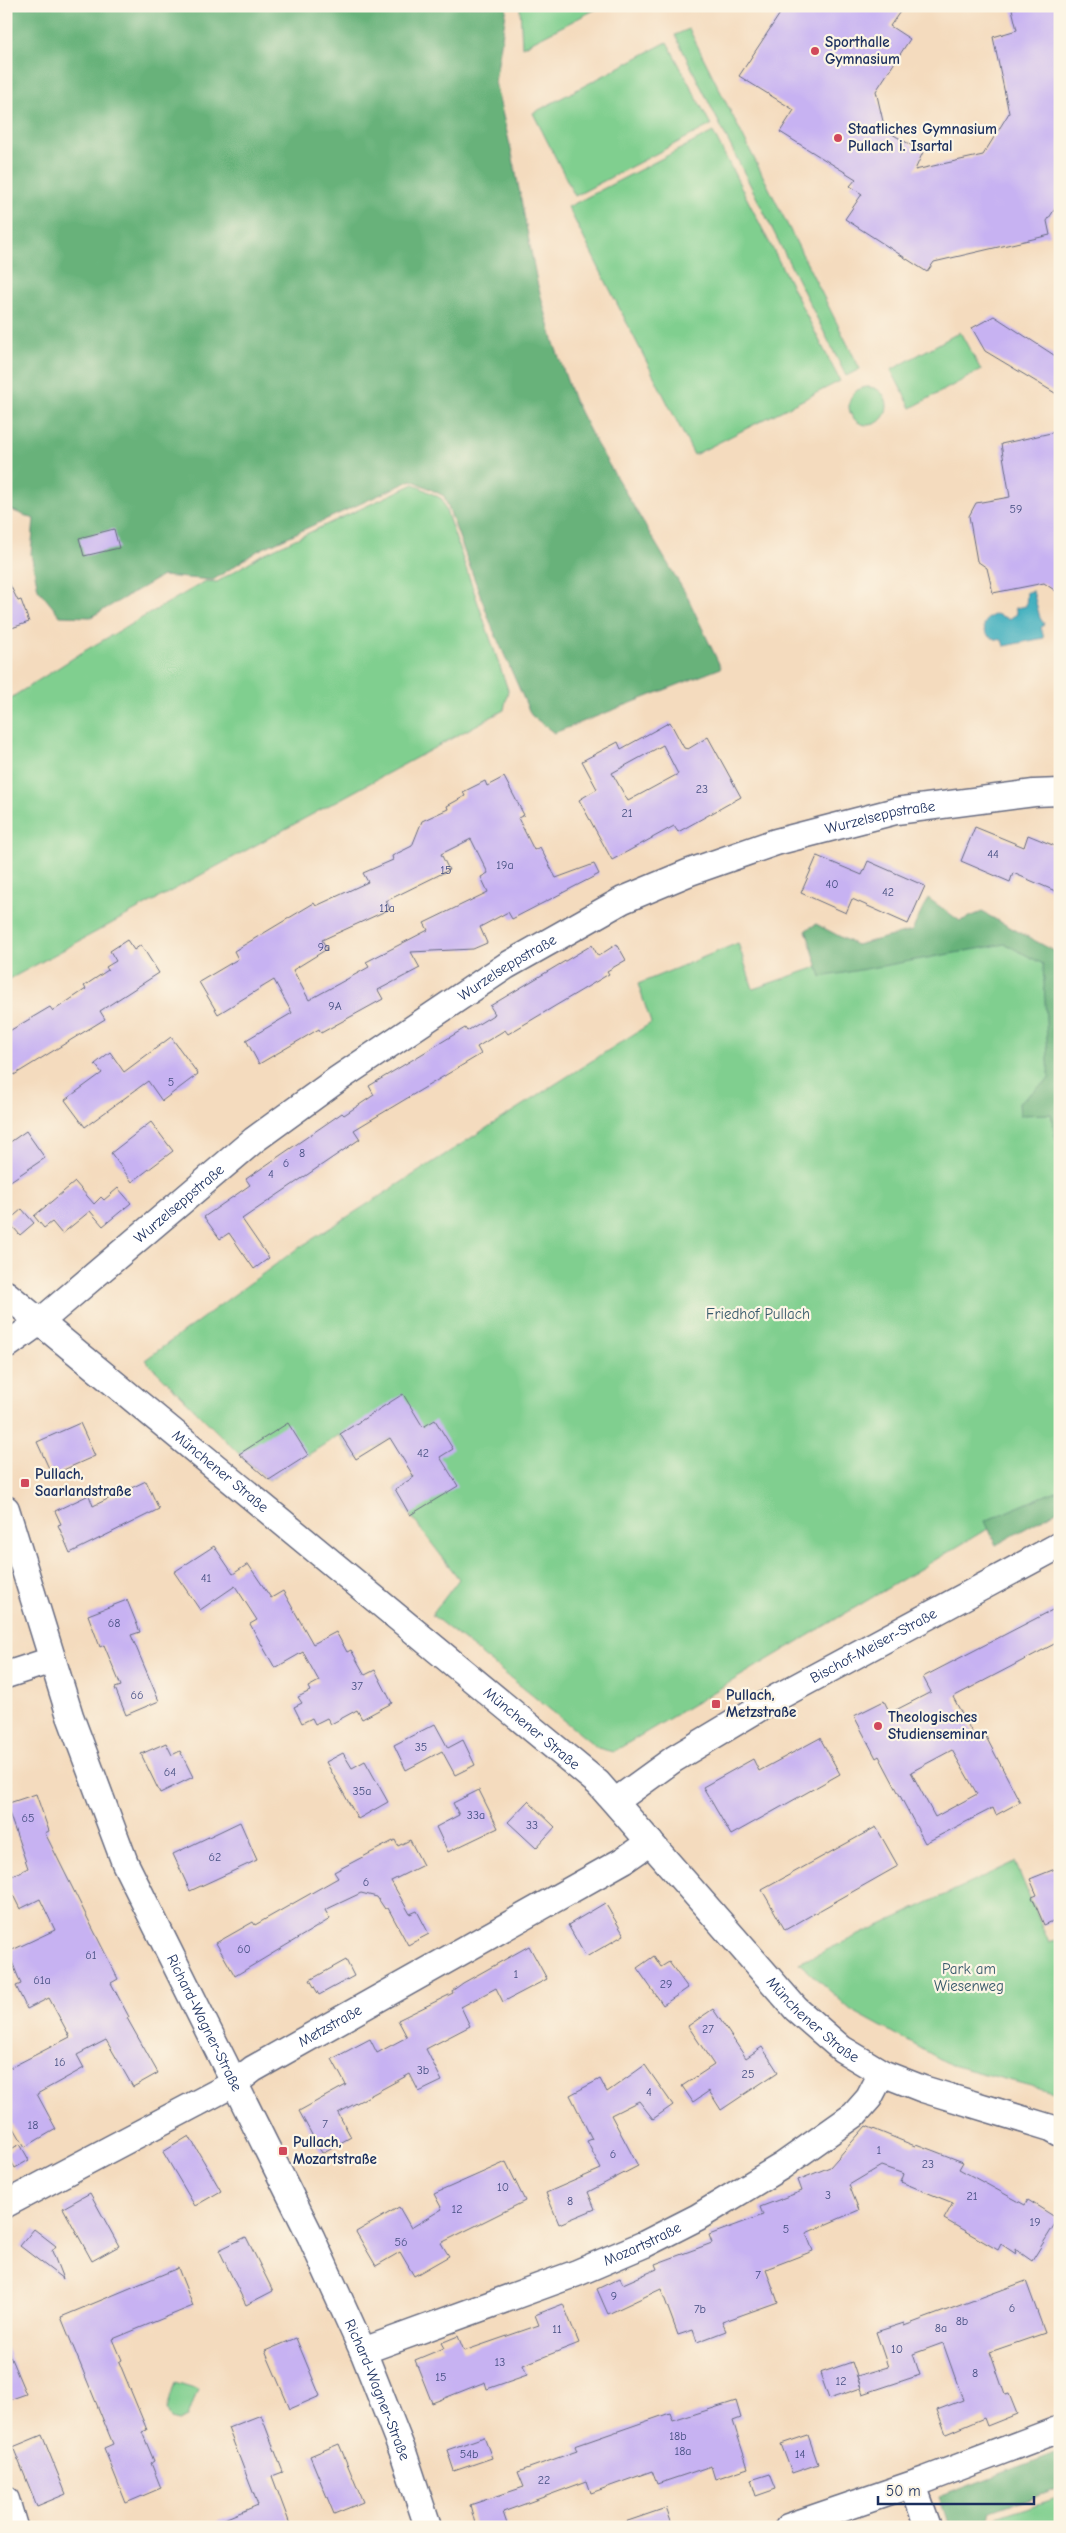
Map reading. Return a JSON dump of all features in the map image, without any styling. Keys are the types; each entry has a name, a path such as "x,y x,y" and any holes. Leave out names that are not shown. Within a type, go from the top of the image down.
{"street":[{"name":"Wurzelseppstraße","path":"6,1346 41,1321 254,1140 338,1079 506,966 623,900 690,872 776,842 896,811 1034,793 1060,792"},
{"name":"Münchener Straße","path":"6,1294 41,1321 306,1543 571,1759 616,1801 796,2009 842,2049 882,2073 923,2089 1057,2125"},
{"name":"Richard-Wagner-Straße","path":"6,1509 70,1716 125,1863 311,2237 363,2351 404,2455 428,2527"},
{"name":"Bischof-Meiser-Straße","path":"616,1801 674,1759 776,1698 1060,1545"},
{"path":"6,1675 52,1660"},
{"name":"Metzstraße","path":"6,2204 235,2083 253,2069 624,1860 650,1842"},
{"name":"Mozartstraße","path":"363,2351 577,2273 644,2244 698,2217 782,2166 854,2115 869,2098 882,2073"},
{"path":"788,2527 913,2484 1060,2429"},
{"path":"913,2484 928,2527"},
{"path":"6,2500 14,2527"}],"green space":[{"path":"6,6 507,6 495,82 513,158 537,282 554,343 573,398 596,443 687,596 721,668 554,733 531,715 492,627 444,496 412,480 259,550 213,580 162,576 91,617 60,616 38,589 31,554 34,519 6,508"},
{"path":"520,6 602,6 522,47"},
{"path":"689,29 860,369 846,376 675,35"},
{"path":"667,42 711,125 575,196 533,113"},
{"path":"713,132 840,381 694,455 568,207"},
{"path":"960,332 981,370 911,408 891,370"},
{"path":"868,387 882,392 887,406 882,420 868,425 854,420 849,406 854,392"},
{"path":"414,484 442,499 508,690 504,710 6,981 6,701 86,650 206,581 217,582 261,555"},
{"path":"928,898 960,921 982,912 1054,951 1060,951 1060,1160 1051,1114 1020,1115 1019,1103 1049,1079 1043,964 1005,944 821,977 806,930 816,924 856,945 912,931"},
{"name":"Friedhof Pullach","path":"989,922 1055,963 1060,1012 1060,1499 982,1532 613,1752 598,1748 432,1615 459,1579 410,1515 395,1489 417,1475 393,1436 356,1459 339,1435 269,1480 239,1454 145,1360 294,1251 651,1023 638,984 738,943 753,989 823,965"},
{"path":"1060,1489 1060,1509 996,1545 985,1521"},
{"name":"Park am Wiesenweg","path":"1015,1862 1049,1943 1060,1939 1060,2089 1054,2092 951,2065 851,2010 799,1963"},
{"path":"175,2382 198,2389 188,2417 179,2421 171,2419 167,2409"},
{"path":"1060,2451 1060,2488 991,2512 986,2527 949,2527 939,2497"},
{"path":"1060,2497 1060,2527 999,2527 996,2518"}],"water":[{"path":"1033,591 1040,618 1044,624 1041,628 1044,638 1004,646 1002,640 992,638 985,632 984,625 988,618 996,614 1009,619 1017,614 1015,608 1026,606 1027,592"}],"building":[{"name":"Staatliches Gymnasium Pullach i. Isartal","path":"785,6 904,6 890,26 910,39 876,91 885,130 923,152 915,170 983,155 1009,113 993,37 1017,30 1012,9 1023,6 1060,6 1060,201 1047,221 1050,235 934,262 927,272 845,219 862,194 850,186 856,179 780,132 794,110 739,76"},
{"path":"994,316 1060,359 1060,396 985,351 972,328"},
{"path":"1060,431 1060,594 1044,583 993,593 987,568 977,561 969,516 976,503 1010,497 1001,444"},
{"path":"114,529 119,548 84,556 79,538"},
{"path":"6,577 18,601 21,600 29,622 6,630"},
{"path":"670,722 684,748 688,749 708,737 741,797 678,832 674,826 612,860 579,800 597,789 582,761 618,742 621,749","holes":["663,745 678,774 628,801 612,773"]},
{"path":"504,777 524,815 518,818 534,850 540,847 556,878 594,864 599,874 512,919 508,912 480,927 487,943 473,949 411,952 420,968 378,990 383,999 321,1033 319,1029 259,1064 246,1040 292,1013 274,980 218,1014 199,982 238,959 234,951 314,903 316,906 368,882 363,873 393,860 392,856 412,846 422,821 448,809 447,806 465,796 463,792 485,781 487,786","holes":["471,839 488,873 481,877 488,892 424,923 428,930 366,962 369,967 309,1000 293,970 327,949 322,940 390,909 386,901 449,870 441,854"]},
{"path":"975,827 1024,847 1028,835 1060,848 1060,893 1013,873 1010,882 961,861"},
{"path":"817,856 862,875 868,861 925,886 908,924 852,899 846,913 801,893"},
{"path":"127,940 134,950 141,945 159,973 100,1011 105,1019 14,1075 6,1063 6,1033 50,1007 53,1011 86,989 84,986 108,970 106,967 116,961 110,951"},
{"path":"617,944 626,960 607,971 609,974 508,1034 505,1030 477,1047 481,1054 354,1130 360,1139 242,1219 269,1258 254,1269 229,1233 220,1239 204,1217 250,1185 246,1179 342,1113 344,1115 374,1095 369,1086 465,1028 467,1031 495,1014 490,1006 592,945 598,956"},
{"path":"171,1037 198,1074 162,1101 148,1081 85,1127 65,1100 102,1073 95,1064 110,1052 124,1072"},
{"path":"151,1122 173,1151 132,1182 111,1153"},
{"path":"26,1131 45,1158 6,1184 6,1145"},
{"path":"75,1182 94,1204 101,1197 104,1200 118,1188 131,1203 103,1226 90,1211 62,1234 52,1222 44,1228 34,1216"},
{"path":"22,1209 34,1223 20,1235 8,1221"},
{"path":"403,1394 423,1427 435,1420 453,1449 440,1457 458,1486 410,1515 395,1489 414,1477 390,1438 356,1459 340,1434"},
{"path":"80,1423 95,1456 52,1475 37,1442"},
{"path":"288,1423 308,1455 269,1480 239,1454"},
{"path":"146,1481 159,1509 70,1553 58,1525 61,1524 55,1511 89,1495 93,1506"},
{"path":"214,1546 233,1574 248,1564 271,1598 283,1591 313,1644 336,1632 347,1652 351,1650 365,1675 375,1670 392,1703 362,1719 357,1710 331,1724 327,1718 315,1724 312,1718 302,1723 294,1707 302,1703 298,1697 310,1691 308,1687 319,1681 303,1652 275,1668 250,1624 257,1620 235,1586 200,1610 174,1572"},
{"path":"127,1600 140,1632 131,1635 159,1701 126,1715 115,1688 121,1686 104,1645 100,1647 88,1615"},
{"name":"Theologisches Studienseminar","path":"1060,1606 1060,1641 953,1697 975,1738 984,1733 1020,1802 996,1815 993,1808 925,1843 879,1756 876,1758 854,1716 884,1701 890,1713 931,1692 923,1677","holes":["952,1750 977,1794 935,1817 911,1772"]},
{"path":"435,1724 448,1748 463,1740 475,1765 455,1775 442,1751 406,1770 394,1745"},
{"path":"820,1738 840,1774 731,1835 703,1787 753,1759 759,1771"},
{"path":"166,1743 172,1755 180,1751 193,1777 160,1793 141,1754"},
{"path":"343,1753 352,1768 365,1761 388,1802 358,1819 326,1762"},
{"path":"479,1790 498,1828 448,1852 436,1827 459,1815 453,1803"},
{"path":"36,1794 49,1831 45,1833 118,1979 111,1983 129,2017 127,2018 158,2073 133,2087 106,2040 77,2055 84,2068 37,2094 56,2129 25,2147 6,2114 6,2070 70,2037 49,1998 27,2009 16,1986 21,1984 8,1952 55,1930 40,1899 20,1909 6,1881 6,1879 28,1868 6,1804"},
{"path":"528,1801 555,1827 536,1848 508,1822"},
{"path":"240,1822 257,1860 190,1891 173,1854"},
{"path":"876,1827 898,1866 785,1930 762,1890"},
{"path":"395,1840 398,1846 410,1840 423,1865 391,1881 410,1914 417,1911 429,1934 408,1945 388,1908 385,1909 377,1897 361,1893 325,1910 330,1919 235,1976 216,1943 253,1922 255,1925 338,1878 334,1872"},
{"path":"1060,1867 1060,1918 1044,1925 1032,1897 1037,1895 1030,1879"},
{"path":"605,1903 624,1935 586,1957 568,1925"},
{"path":"529,1946 547,1979 503,2002 496,1988 461,2007 470,2026 426,2049 442,2081 419,2092 410,2074 338,2113 351,2137 322,2153 299,2111 346,2085 332,2059 370,2039 377,2053 407,2037 398,2020 453,1993 452,1991 463,1983"},
{"path":"654,1956 661,1967 669,1962 688,1988 663,2005 637,1968"},
{"path":"346,1960 354,1976 319,1995 310,1980"},
{"path":"713,2009 746,2058 762,2047 778,2072 721,2110 709,2091 693,2102 682,2086 714,2065 688,2026"},
{"path":"645,2065 673,2105 653,2119 639,2101 611,2115 638,2166 588,2192 595,2209 559,2224 546,2193 601,2169 587,2141 592,2139 570,2095 600,2079 607,2092"},
{"path":"866,2126 915,2146 916,2144 963,2162 959,2169 1025,2205 1028,2200 1058,2219 1032,2261 1015,2249 1016,2254 1001,2244 998,2250 944,2219 953,2203 901,2182 904,2174 881,2166 849,2185 859,2210 806,2233 813,2251 766,2269 778,2302 722,2322 726,2331 697,2342 693,2330 678,2335 661,2289 608,2314 597,2289 620,2278 623,2284 657,2269 655,2264 712,2243 709,2235 763,2215 760,2207 802,2191 798,2180 830,2167"},
{"path":"189,2136 221,2191 195,2206 163,2152"},
{"path":"20,2144 29,2160 15,2168 6,2152"},
{"path":"506,2162 525,2201 441,2243 449,2256 414,2276 400,2252 376,2266 356,2232 399,2207 411,2228 442,2209 434,2194"},
{"path":"90,2193 119,2246 92,2261 63,2208"},
{"path":"34,2229 56,2246 52,2251 63,2279 20,2246"},
{"path":"246,2237 273,2291 246,2305 219,2250"},
{"path":"178,2268 193,2306 113,2339 122,2360 119,2362 147,2430 142,2432 154,2461 151,2463 161,2488 126,2503 104,2448 113,2444 61,2317"},
{"path":"1026,2281 1045,2333 990,2352 1005,2395 1009,2394 1017,2414 987,2426 984,2418 946,2434 937,2410 963,2400 943,2343 913,2354 920,2375 863,2394 857,2376 888,2367 876,2332 904,2323 904,2326"},
{"path":"563,2304 579,2343 523,2365 527,2375 487,2389 485,2382 432,2403 415,2360 444,2348 441,2343 458,2336 464,2351 539,2325 535,2315"},
{"path":"296,2338 320,2396 290,2409 265,2351"},
{"path":"6,2347 26,2394 6,2401"},
{"path":"852,2362 861,2388 829,2399 820,2373"},
{"path":"736,2401 741,2418 733,2421 748,2468 715,2479 711,2466 657,2484 652,2471 591,2493 587,2481 503,2512 508,2527 476,2527 470,2505 524,2487 518,2472 577,2451 575,2446 670,2413 673,2421"},
{"path":"261,2415 283,2472 272,2476 291,2527 205,2527 258,2505 228,2428"},
{"path":"42,2435 66,2494 37,2506 13,2447"},
{"path":"808,2435 818,2464 792,2473 781,2444"},
{"path":"484,2437 492,2458 454,2471 447,2450"},
{"path":"339,2444 363,2502 334,2514 310,2456"},
{"path":"770,2474 776,2489 756,2496 751,2480"},
{"path":"666,2508 673,2527 620,2527 619,2524"}],"place":[{"name":"Sporthalle Gymnasium","path":"815,51"},
{"name":"Staatliches Gymnasium Pullach i. Isartal","path":"838,138"},
{"name":"Pullach, Saarlandstraße","path":"25,1483"},
{"name":"Pullach, Metzstraße","path":"716,1704"},
{"name":"Theologisches Studienseminar","path":"878,1726"},
{"name":"Pullach, Mozartstraße","path":"283,2151"}]}
